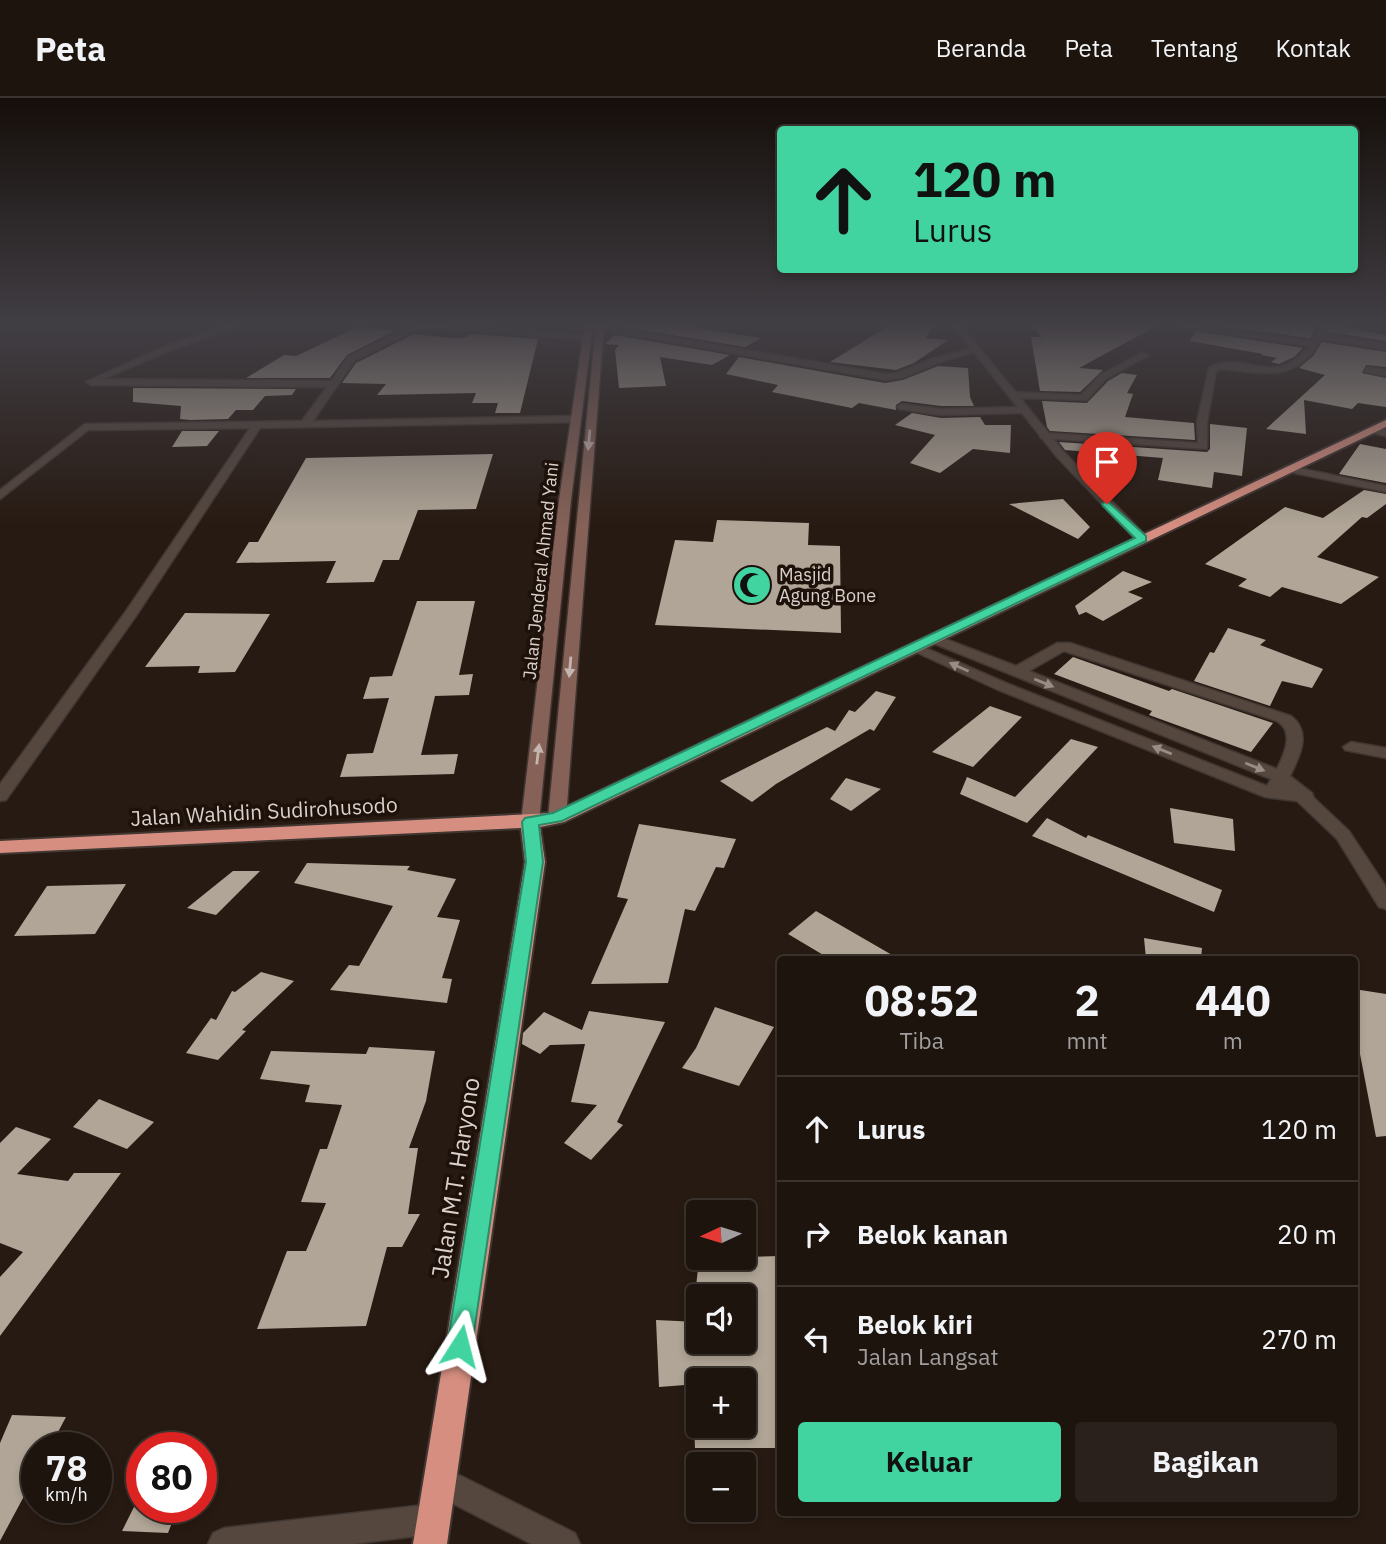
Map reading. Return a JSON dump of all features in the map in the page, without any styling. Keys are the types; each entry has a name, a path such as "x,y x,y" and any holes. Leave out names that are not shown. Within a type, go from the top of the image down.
{"highway":[{"name":"Jalan Wahidin Sudirohusodo","path":"0,847 530,822 557,818 1289,469 1382,429"},
{"path":"535,862 557,818"},
{"path":"530,822 535,862"},
{"name":"Jalan M.T. Haryono","path":"431,1531 535,862"}],"main road":[{"name":"Jalan Jenderal Ahmad Yani","path":"530,822 579,391"},
{"path":"557,818 592,391"},
{"path":"565,500 585,500"}],"street":[{"path":"306,423 329,391"},
{"path":"1010,391 1045,436 1142,539"},
{"path":"1013,395 1084,398 1090,391"},
{"path":"1045,436 1203,447 1202,422 1208,391"},
{"path":"902,407 941,412 1023,410"},
{"path":"0,496 85,427 575,419"},
{"path":"0,796 137,605 257,425"},
{"path":"1289,469 1386,489"},
{"path":"935,639 1281,778 1306,797 1343,835 1386,902"},
{"path":"1017,672 1062,646 1070,647 1278,715 1289,721 1295,738 1281,778 1271,793"},
{"path":"916,649 1001,686 1271,793 1306,797"},
{"path":"1351,747 1386,753"},
{"path":"439,1480 564,1544"},
{"path":"224,1544 431,1531"}],"building":[{"path":"133,391 294,391 292,395 265,396 253,410 236,410 228,419 180,419 181,406 133,402"},
{"path":"380,391 525,391 520,413 495,413 498,403 472,403 476,393 377,395"},
{"path":"970,391 974,406 941,406 902,401 896,405 896,410 859,403 852,408 772,392"},
{"path":"1098,391 1128,391 1133,394 1125,417 1194,423 1195,440 1050,431 1047,427 1042,401 1087,403"},
{"path":"1307,391 1386,391 1386,407 1358,403 1352,409 1304,400 1306,434 1266,429"},
{"path":"912,413 941,418 980,417 985,425 1011,425 1010,453 973,449 940,473 910,463 935,435 895,425"},
{"path":"1210,424 1247,428 1242,476 1214,472 1212,488 1158,480 1163,458 1065,450 1059,442 1207,452 1210,449"},
{"path":"182,431 219,431 207,446 172,447"},
{"path":"1360,444 1386,449 1386,483 1339,474"},
{"path":"493,454 476,509 418,510 399,560 383,560 374,582 326,583 336,561 236,563 249,542 258,542 306,458"},
{"path":"1364,490 1386,494 1386,504 1367,518 1362,517 1317,557 1379,577 1341,604 1282,587 1270,597 1238,586 1247,579 1205,564 1285,507 1323,518"},
{"path":"1063,499 1090,527 1078,539 1009,504"},
{"name":"Masjid Agung Bone","path":"717,520 809,523 808,545 840,546 841,633 655,625 675,540 713,542"},
{"path":"1123,571 1152,582 1128,592 1143,598 1103,621 1086,612 1079,615 1075,606"},
{"path":"417,601 475,601 459,675 473,674 469,695 435,696 421,755 458,754 454,774 340,777 347,754 373,753 389,698 363,699 370,677 392,676"},
{"path":"185,613 270,614 235,672 198,673 200,666 145,667"},
{"path":"1228,628 1266,640 1260,645 1323,669 1312,688 1282,681 1270,706 1194,681 1210,652 1214,653"},
{"path":"1073,657 1169,691 1172,689 1273,723 1251,752 1149,715 1152,711 1054,674"},
{"path":"876,691 896,697 874,731 870,729 776,784 752,802 720,781 827,727 835,731 849,710 855,712"},
{"path":"990,706 1022,717 973,767 932,752"},
{"path":"1071,739 1098,747 1027,823 960,794 967,777 1015,797"},
{"path":"846,778 881,789 851,811 830,799"},
{"path":"1170,808 1233,819 1235,851 1174,843"},
{"path":"1047,818 1086,838 1088,835 1222,890 1214,912 1032,836"},
{"path":"639,824 736,839 724,868 716,867 695,911 685,909 668,983 591,984 628,899 617,897"},
{"path":"307,863 410,866 407,870 456,879 437,917 460,920 442,978 452,979 447,1003 330,990 349,965 359,966 393,906 294,883"},
{"path":"233,871 260,871 216,915 187,908"},
{"path":"126,884 95,934 14,936 47,886"},
{"path":"816,911 894,956 825,956 788,934"},
{"path":"1144,938 1202,948 1201,956 1146,956"},
{"path":"261,972 294,981 242,1030 246,1031 218,1060 186,1053 211,1018 216,1020 232,991 235,992"},
{"path":"1358,990 1386,994 1386,1136 1376,1137 1358,1044"},
{"path":"715,1007 774,1027 739,1086 682,1068 696,1048"},
{"path":"589,1011 665,1022 617,1122 623,1125 591,1160 564,1143 597,1105 571,1102 585,1044 550,1045 540,1054 522,1044 523,1033 544,1012 582,1030"},
{"path":"369,1047 435,1051 426,1101 409,1148 418,1148 408,1214 420,1214 402,1247 387,1247 366,1326 257,1329 287,1251 306,1251 326,1203 301,1202 320,1149 327,1149 342,1105 305,1102 310,1085 260,1079 271,1051 366,1054"},
{"path":"99,1099 154,1122 127,1149 73,1127"},
{"path":"16,1127 51,1139 17,1174 68,1181 74,1173 121,1173 0,1336 0,1277 23,1252 0,1243 0,1143"},
{"path":"777,1256 777,1448 695,1448 695,1438 756,1438 756,1368 686,1368 686,1385 659,1387 656,1320 686,1321 686,1354 756,1354 756,1284 696,1284 698,1270 756,1270 756,1257"},
{"path":"12,1415 66,1417 58,1432 21,1432 21,1502 0,1541 0,1443"},
{"path":"126,1523 172,1523 168,1533 122,1531"}],"place":[{"name":"Masjid Agung Bone","path":"752,585"}],"route":[{"path":"460,1346 535,862 530,822 557,818 1142,539 1107,504"}]}
